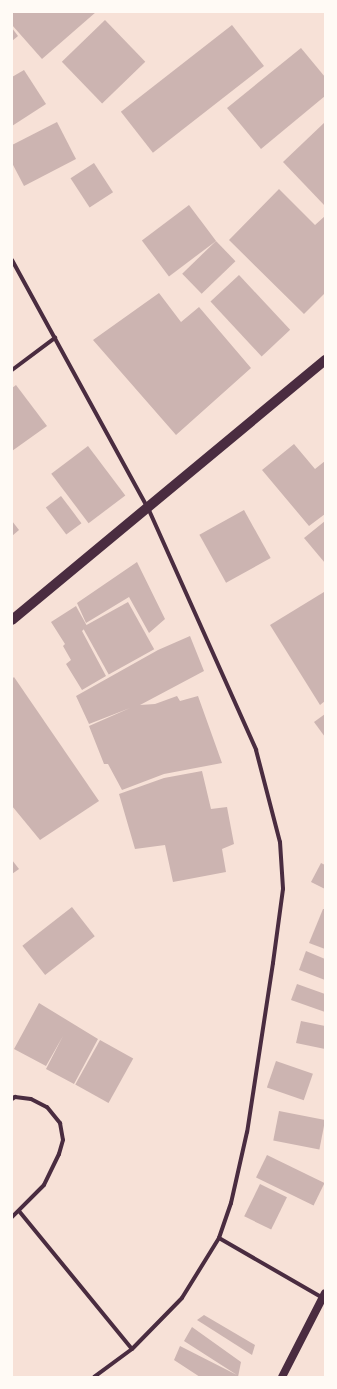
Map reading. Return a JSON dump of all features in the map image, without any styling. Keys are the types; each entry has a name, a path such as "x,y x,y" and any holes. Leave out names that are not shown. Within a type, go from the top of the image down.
{"main road":[{"path":"12,620 325,360"},
{"path":"282,1377 324,1296"}],"street":[{"path":"12,260 148,508 230,686 256,750 280,842 283,889 247,1132 231,1203 219,1238 182,1298 132,1349 94,1377"},
{"path":"12,370 56,338"},
{"path":"12,1099 16,1097 31,1099 47,1107 60,1123 63,1140 59,1154 44,1185 12,1217"},
{"path":"19,1211 132,1349"},
{"path":"219,1238 324,1296"}],"building":[{"path":"12,12 96,12 42,59 12,25"},
{"path":"105,20 145,62 102,103 62,62"},
{"path":"232,25 264,66 153,153 121,112"},
{"path":"12,28 18,36 12,41"},
{"path":"301,48 325,77 325,96 261,149 227,108"},
{"path":"24,70 46,104 12,126 12,77"},
{"path":"57,122 76,159 24,186 12,163 12,145"},
{"path":"325,122 325,206 283,162"},
{"path":"94,163 113,192 90,208 71,178"},
{"path":"279,189 315,225 325,216 325,293 304,314 229,240"},
{"path":"189,205 216,241 169,276 142,241"},
{"path":"216,241 235,261 202,294 182,274"},
{"path":"239,275 290,330 262,356 210,302"},
{"path":"159,293 181,322 199,307 251,368 176,435 93,340"},
{"path":"16,385 47,426 12,451 12,388"},
{"path":"294,444 315,469 325,461 325,514 309,526 262,470"},
{"path":"88,446 125,496 89,523 51,474"},
{"path":"61,496 81,523 66,535 46,507"},
{"path":"244,510 271,558 226,583 199,535"},
{"path":"12,521 19,530 12,536"},
{"path":"325,521 325,563 304,538"},
{"path":"137,562 165,619 149,633 129,597 86,623 77,603"},
{"path":"324,592 325,701 320,705 270,625"},
{"path":"128,602 154,649 109,674 83,627"},
{"path":"76,606 87,626 82,631 106,676 82,690 66,664 71,660 63,646 65,644 51,622"},
{"path":"190,636 204,671 140,705 155,704 177,696 180,701 198,696 222,763 164,774 122,790 108,764 104,764 89,726 130,708 89,724 76,696 158,650"},
{"path":"14,677 99,801 40,840 12,806 12,679"},
{"path":"325,714 325,737 314,722"},
{"path":"202,771 211,809 227,807 234,844 222,849 226,872 173,882 165,845 135,849 119,794 164,778"},
{"path":"12,860 19,869 12,874"},
{"path":"321,863 325,865 325,889 311,882"},
{"path":"72,907 95,936 45,975 22,946"},
{"path":"323,909 325,909 325,949 309,943"},
{"path":"306,951 325,959 325,980 299,970"},
{"path":"297,984 325,994 325,1012 291,1000"},
{"path":"39,1003 98,1039 74,1084 46,1069 63,1036 46,1066 14,1049"},
{"path":"301,1021 325,1026 325,1049 296,1043"},
{"path":"100,1040 133,1058 109,1103 75,1085"},
{"path":"276,1061 313,1074 304,1100 267,1087"},
{"path":"279,1111 325,1120 319,1149 273,1140"},
{"path":"267,1155 325,1183 314,1206 256,1177"},
{"path":"260,1184 287,1197 271,1230 244,1216"},
{"path":"204,1315 255,1345 252,1355 197,1320"},
{"path":"192,1327 241,1362 238,1377 200,1377 174,1360 180,1346 237,1375 184,1341"}]}
